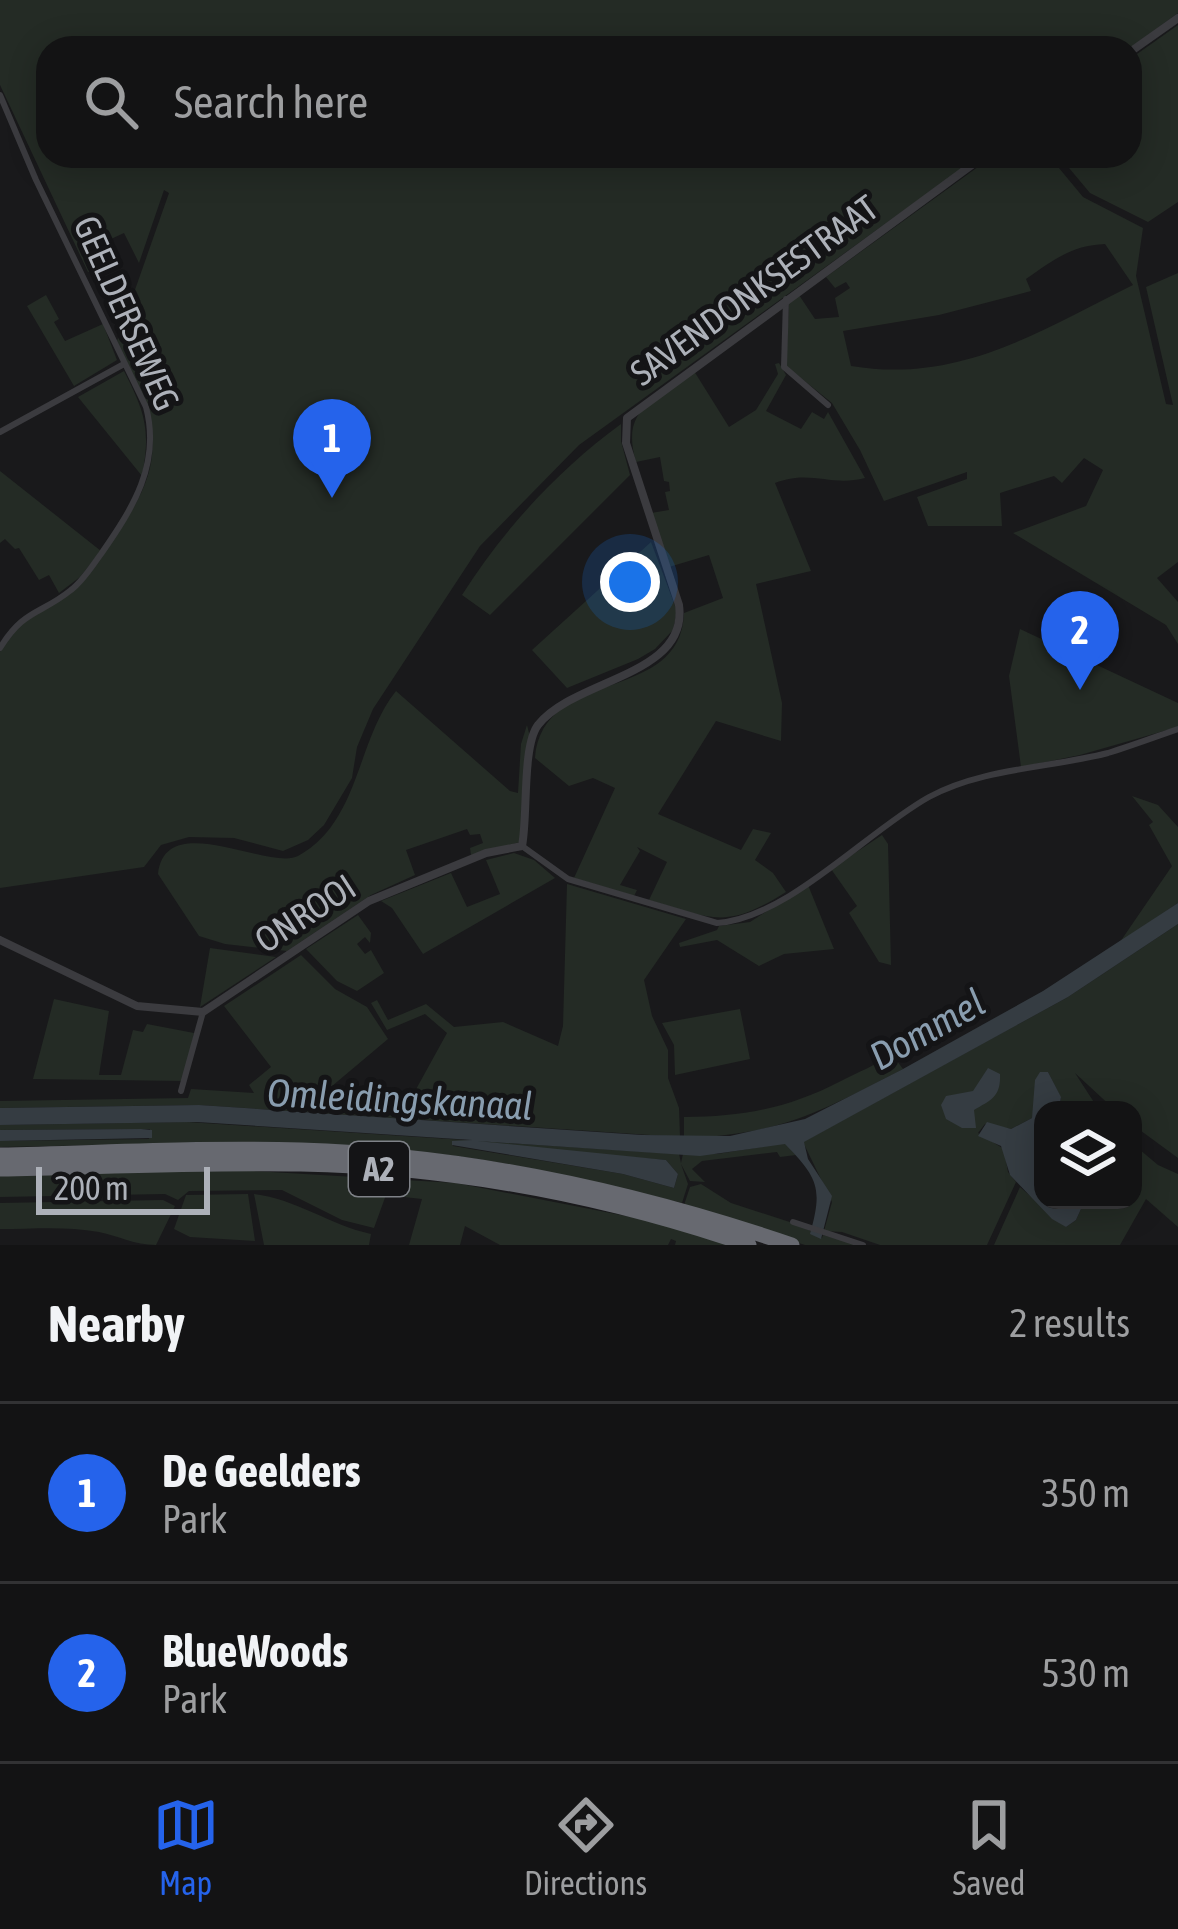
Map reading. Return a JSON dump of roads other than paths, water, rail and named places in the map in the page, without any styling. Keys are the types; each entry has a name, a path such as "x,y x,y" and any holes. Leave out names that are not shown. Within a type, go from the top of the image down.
{"highway":[{"name":"A2","path":"0,1155 304,1150 466,1163 596,1187 793,1245"},
{"name":"A2","path":"0,1169 303,1164 423,1173 557,1192 749,1245"}],"street":[{"path":"1142,44 1178,18"},
{"name":"GEELDERSEWEG","path":"0,95 146,407 152,433 146,477 124,521 83,579 18,622 0,648"},
{"name":"SAVENDONKSESTRAAT","path":"522,846 534,730 579,693 657,659 679,626 680,605 626,443 627,418 967,168"},
{"path":"786,299 784,368 828,405"},
{"path":"0,432 124,364"},
{"path":"522,846 568,879 717,922 740,921 776,903 930,796 989,777 1108,753 1178,729"},
{"name":"ONROOI","path":"203,1012 369,901 486,853 522,846"},
{"path":"0,940 137,1006 203,1012 181,1091"},
{"path":"793,1222 863,1245"}],"place":[{"name":"De Geelders","path":"332,498"},
{"name":"BlueWoods","path":"1080,690"}],"water label":[{"name":"Dommel","path":"927,1029"},
{"name":"Omleidingskanaal","path":"400,1099"}]}
